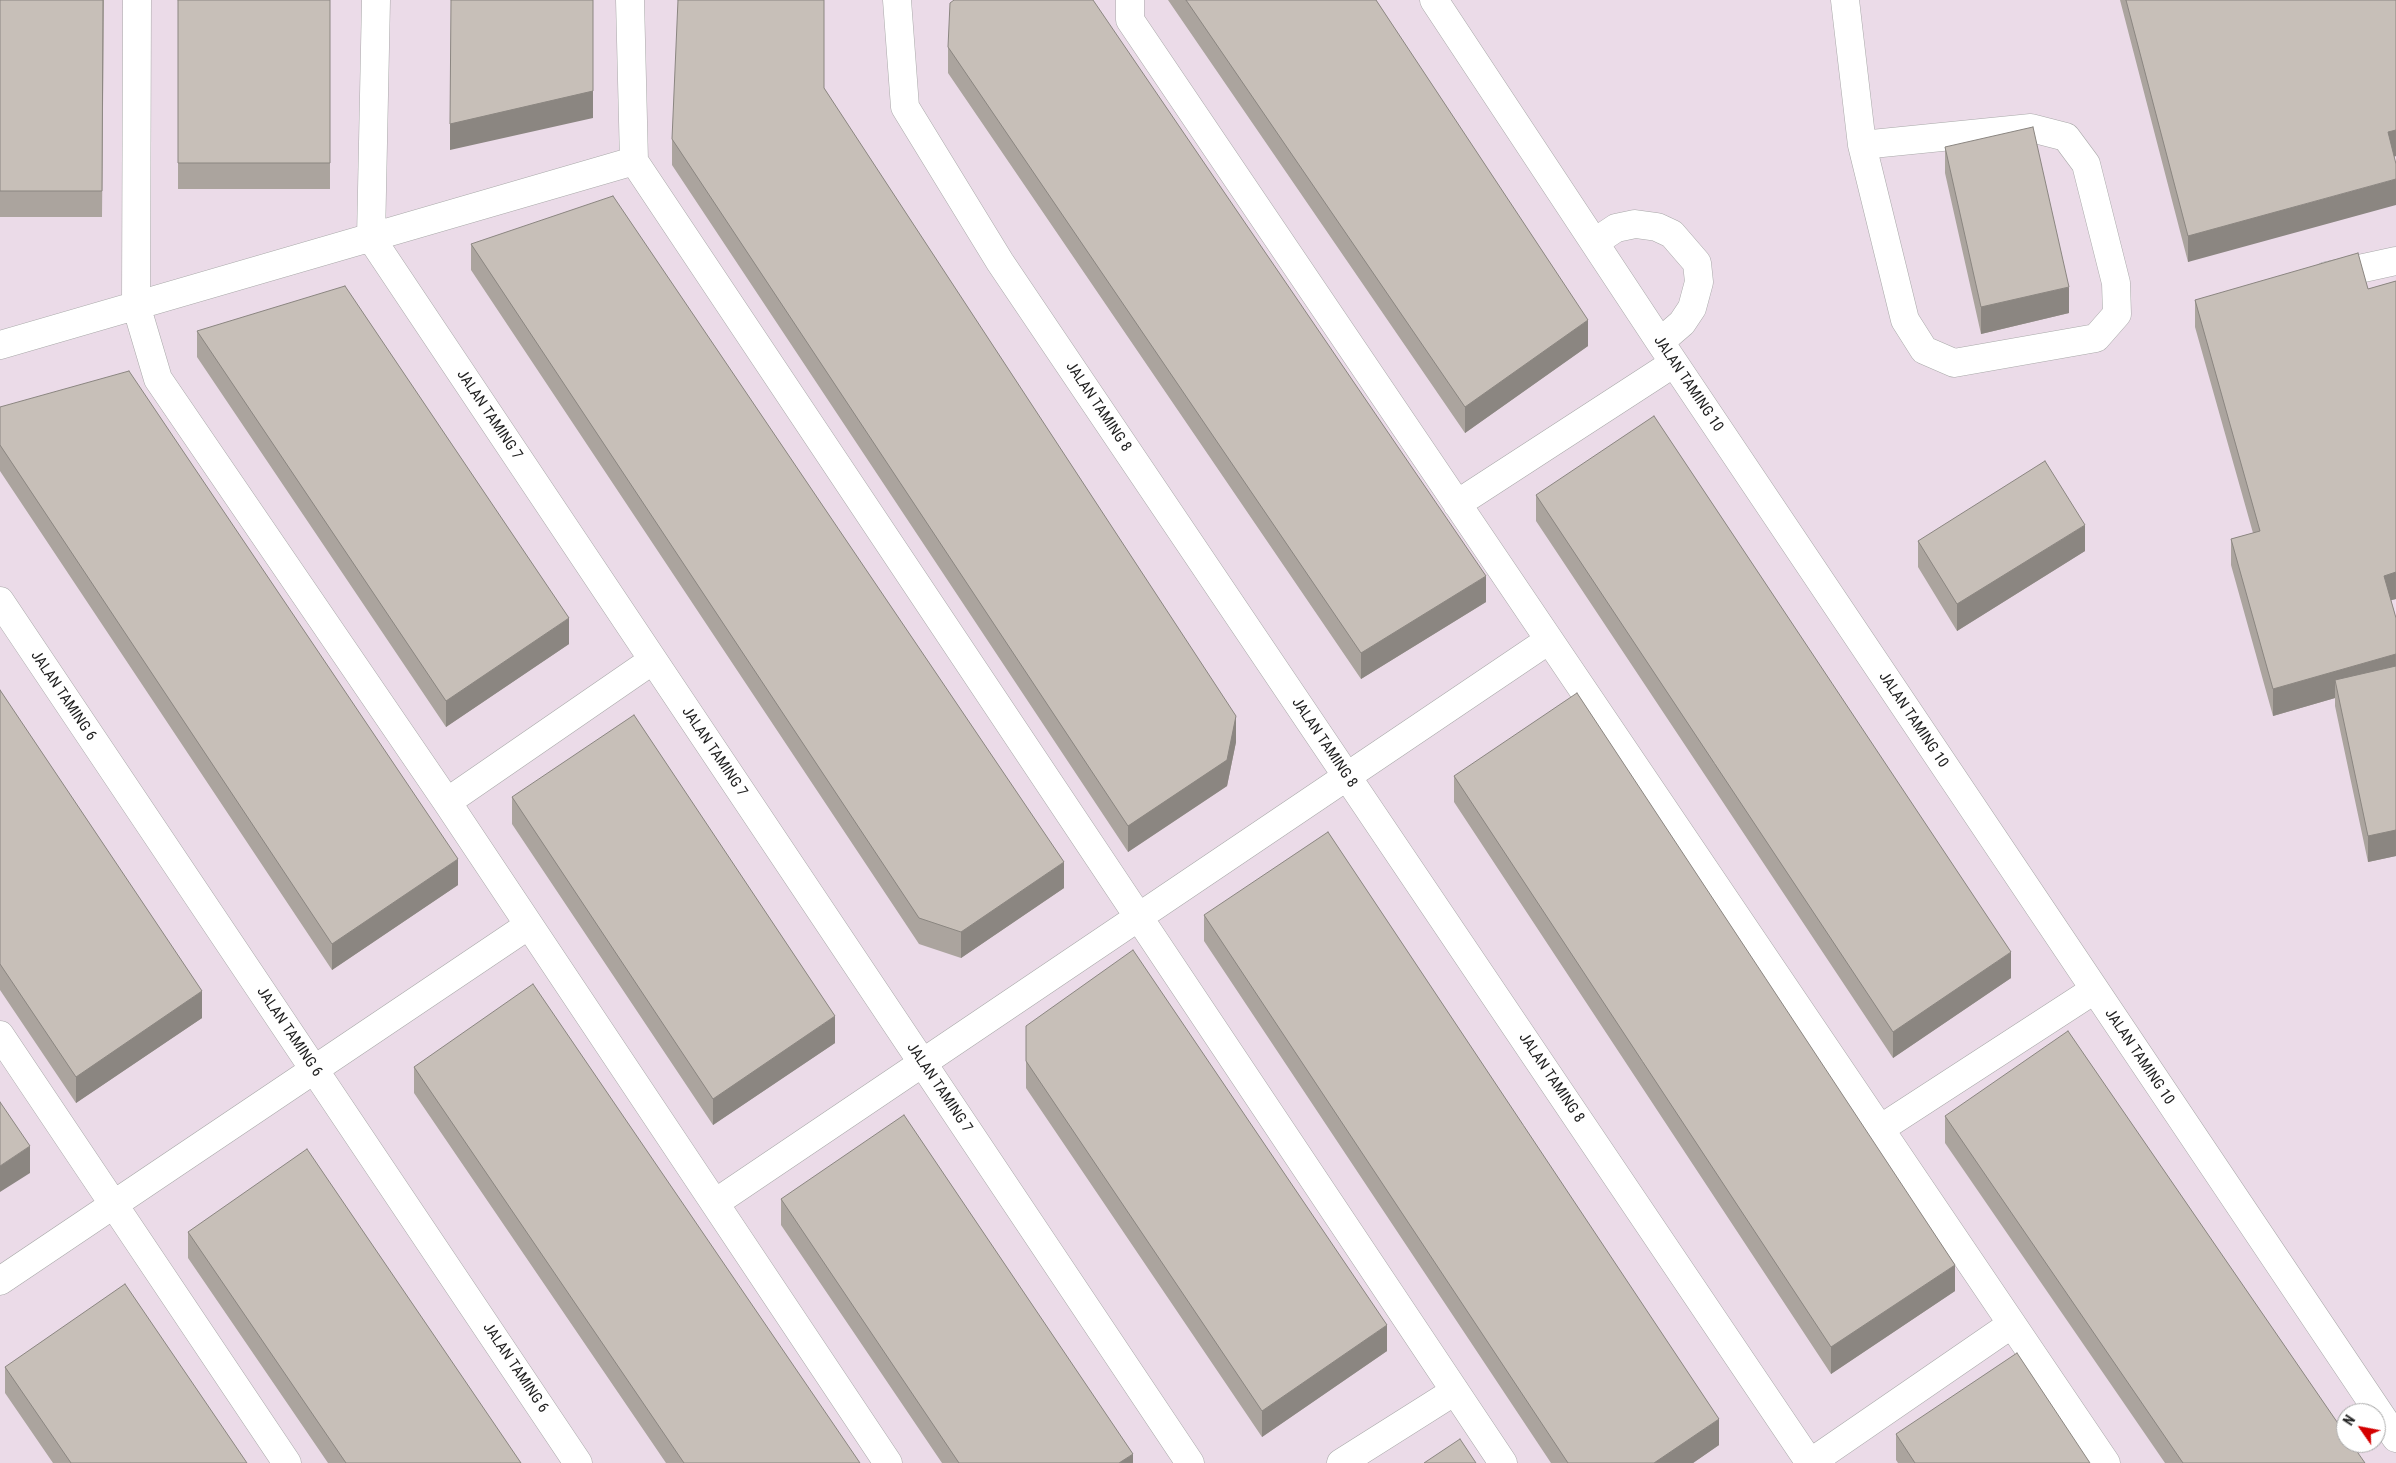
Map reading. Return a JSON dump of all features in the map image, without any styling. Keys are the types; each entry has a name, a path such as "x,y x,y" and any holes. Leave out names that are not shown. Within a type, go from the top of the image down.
{"street":[{"path":"137,0 136,305 158,379 447,802 888,1463"},
{"path":"371,238 376,0"},
{"path":"630,0 634,162 1503,1463"},
{"name":"JALAN TAMING 8","path":"897,0 905,107 1000,262 1810,1463"},
{"path":"1130,0 1130,20 2106,1463"},
{"name":"JALAN TAMING 10","path":"1434,0 1667,353 2396,1438"},
{"path":"1845,0 1862,145 1905,320 1924,350 1954,363 2096,338 2117,314 2116,283 2086,164 2066,137 2031,128 1862,145"},
{"path":"0,344 634,162"},
{"path":"1457,504 1667,353 1692,308 1699,282 1697,263 1672,234 1657,227 1635,224 1616,228 1595,242"},
{"name":"JALAN TAMING 7","path":"371,238 1190,1463"},
{"path":"2301,282 2396,261"},
{"name":"JALAN TAMING 6","path":"0,601 578,1463"},
{"path":"715,1203 1550,640"},
{"path":"447,802 653,660"},
{"path":"0,1282 529,925"},
{"path":"1880,1129 2094,990"},
{"path":"0,1036 287,1463"},
{"path":"1810,1463 2012,1324"},
{"path":"1340,1463 1455,1391"}],"shaded area":[{"path":"0,0 2396,0 2396,1463 0,1463"}],"building":[{"path":"0,0 103,0 102,191 0,191"},
{"path":"178,0 330,0 330,163 178,163"},
{"path":"451,0 593,0 593,91 450,124"},
{"path":"678,0 824,0 824,88 1236,716 1227,760 1128,826 672,139"},
{"path":"954,0 1093,0 1486,576 1361,653 948,47 950,3"},
{"path":"1186,0 1376,0 1588,320 1465,407"},
{"path":"2126,0 2396,0 2396,130 2388,132 2396,164 2396,179 2188,236"},
{"path":"2033,127 2069,287 1981,307 1945,147"},
{"path":"613,196 1064,862 961,932 919,918 471,244"},
{"path":"2358,253 2368,289 2396,281 2396,572 2384,576 2396,618 2396,654 2273,689 2231,539 2260,531 2195,300"},
{"path":"345,286 569,618 446,701 197,331"},
{"path":"129,371 458,859 332,944 0,445 0,407"},
{"path":"1654,416 2011,952 1893,1032 1536,495"},
{"path":"2045,461 2085,525 1957,604 1918,541"},
{"path":"2396,666 2396,830 2368,836 2335,680"},
{"path":"0,690 202,991 76,1077 0,964"},
{"path":"1577,693 1955,1265 1831,1347 1454,776"},
{"path":"634,715 835,1016 713,1099 512,797"},
{"path":"1328,832 1719,1419 1654,1463 1568,1463 1204,915"},
{"path":"1133,950 1387,1325 1262,1411 1026,1061 1026,1026"},
{"path":"533,984 860,1463 684,1463 414,1067"},
{"path":"2068,1031 2336,1420 2336,1453 2358,1453 2365,1463 2183,1463 1945,1116"},
{"path":"0,1102 30,1146 0,1166"},
{"path":"904,1115 1133,1454 1119,1463 959,1463 781,1199"},
{"path":"307,1149 521,1463 346,1463 188,1232"},
{"path":"125,1284 247,1463 71,1463 5,1367"},
{"path":"2017,1353 2090,1463 1915,1463 1896,1434"},
{"path":"1460,1439 1476,1463 1424,1463"}]}
